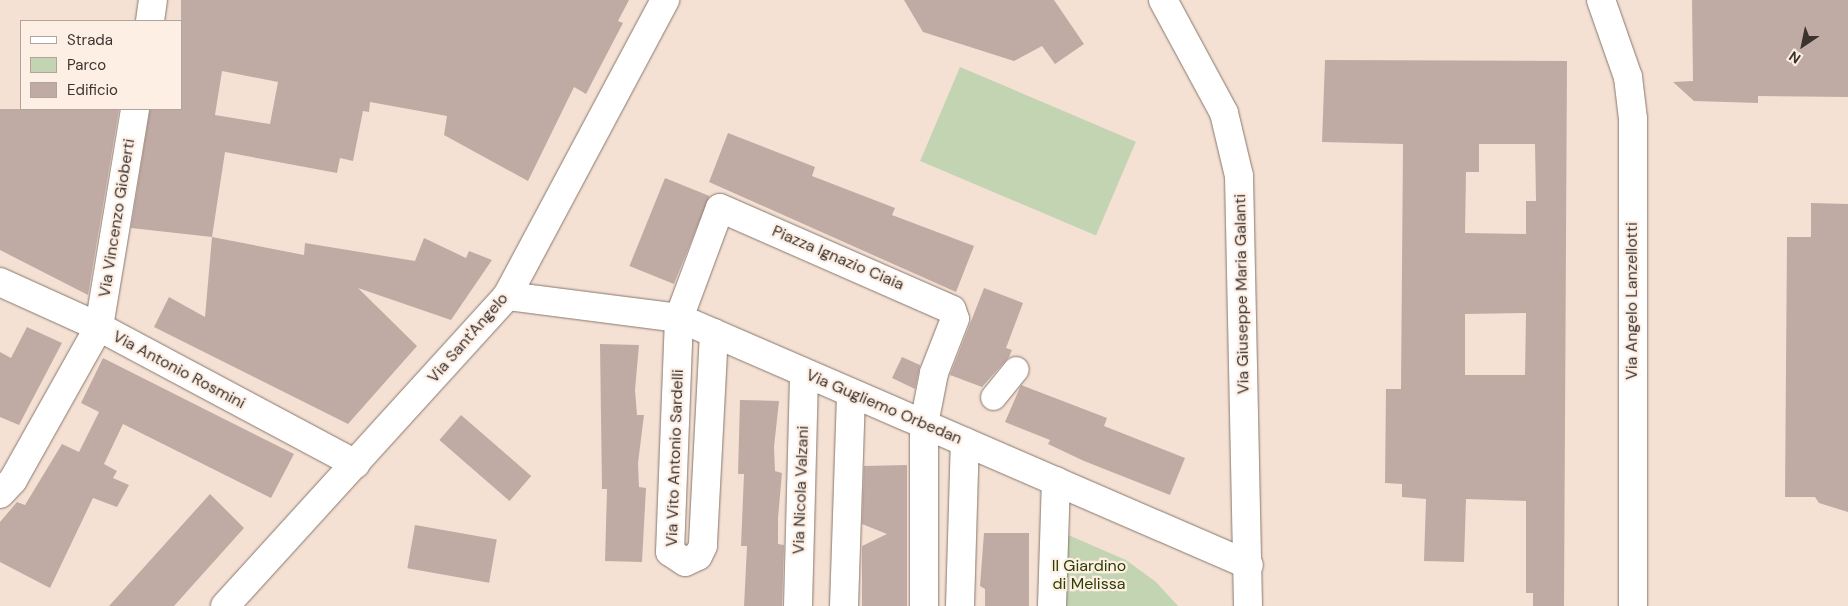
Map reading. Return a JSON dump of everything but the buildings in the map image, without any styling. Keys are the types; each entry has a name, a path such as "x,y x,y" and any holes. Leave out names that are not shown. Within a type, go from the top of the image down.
{"street":[{"path":"150,20 153,0"},
{"name":"Via Sant'Angelo","path":"225,606 507,296 665,0"},
{"name":"Via Giuseppe Maria Galanti","path":"1163,0 1224,113 1239,176 1249,565 1248,606"},
{"name":"Via Angelo Lanzellotti","path":"1601,0 1628,77 1633,119 1633,606"},
{"name":"Via Vincenzo Gioberti","path":"0,494 14,480 98,327 135,110"},
{"name":"Piazza Ignazio Ciaia","path":"679,318 720,208 938,301 952,310 955,319 934,373 924,424"},
{"name":"Via Antonio Rosmini","path":"0,282 98,327 356,464"},
{"name":"Via Gugliemo Orbedan","path":"507,296 679,318 1249,565"},
{"name":"Via Vito Antonio Sardelli","path":"679,318 670,552 685,562 698,556 703,546 714,333"},
{"path":"993,397 1016,369"},
{"name":"Via Nicola Valzani","path":"798,606 804,373"},
{"path":"844,606 851,393"},
{"path":"924,424 924,606"},
{"path":"960,606 965,442"},
{"path":"1052,606 1056,481"}],"green space":[{"path":"960,67 1136,142 1096,236 920,161"},
{"name":"Il Giardino di Melissa","path":"1059,531 1126,560 1156,582 1178,606 1058,606"}]}
